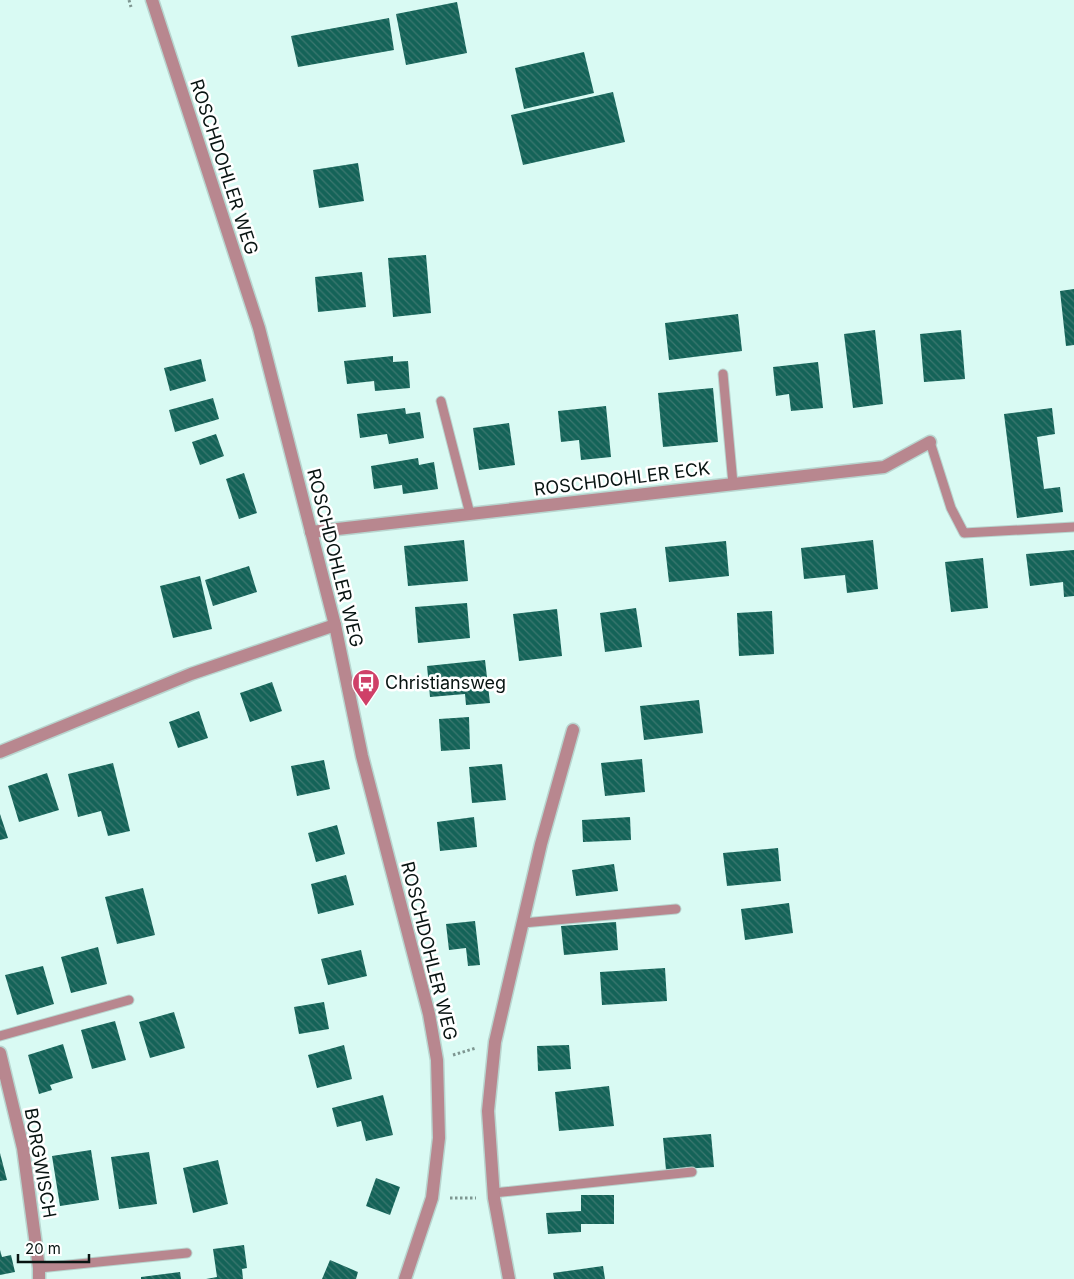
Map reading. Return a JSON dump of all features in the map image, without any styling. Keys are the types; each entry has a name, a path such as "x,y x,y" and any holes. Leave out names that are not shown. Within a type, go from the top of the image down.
{"street":[{"name":"ROSCHDOHLER WEG","path":"152,0 259,328 335,625 362,756 429,1014 437,1060 439,1138 432,1198 405,1279"},
{"name":"ROSCHDOHLER ECK","path":"311,532 884,467 930,442"},
{"path":"0,752 191,674 335,625"},
{"path":"509,1279 493,1196 488,1111 495,1042 541,844 573,730"},
{"name":"BORGWISCH","path":"0,1054 23,1148 39,1273"}],"lane":[{"path":"723,374 733,484"},
{"path":"441,401 470,514"},
{"path":"930,442 951,508 964,533 1074,527"},
{"path":"523,923 676,909"},
{"path":"0,1036 129,1000"},
{"path":"493,1196 692,1172"},
{"path":"39,1273 187,1252"}],"path":[{"path":"128,0 131,7"},
{"path":"437,1060 495,1042"},
{"path":"432,1198 493,1196"}],"building":[{"path":"457,2 467,53 406,65 396,14"},
{"path":"389,18 394,50 298,67 291,36"},
{"path":"584,52 594,93 524,109 515,68"},
{"path":"613,92 625,142 523,165 511,115"},
{"path":"358,163 364,201 319,208 313,170"},
{"path":"426,255 431,313 393,317 388,258"},
{"path":"362,272 366,307 318,312 315,277"},
{"path":"1074,289 1074,345 1066,346 1060,291"},
{"path":"738,314 742,351 669,360 665,323"},
{"path":"875,330 883,404 853,408 844,334"},
{"path":"961,330 965,379 924,382 920,334"},
{"path":"393,356 393,362 408,361 410,388 375,391 374,381 347,384 344,361"},
{"path":"201,359 206,381 170,391 164,368"},
{"path":"818,362 823,408 791,411 789,394 776,396 773,367"},
{"path":"713,388 718,442 663,447 658,393"},
{"path":"213,398 219,419 175,432 169,410"},
{"path":"606,406 611,457 581,460 579,440 561,442 558,411"},
{"path":"405,408 406,414 420,412 424,438 389,444 387,434 360,438 357,414"},
{"path":"1052,408 1055,434 1037,437 1044,489 1060,487 1063,512 1017,518 1004,414"},
{"path":"509,423 515,465 479,470 473,428"},
{"path":"216,434 224,456 200,465 192,442"},
{"path":"418,458 419,465 434,462 438,489 403,494 402,485 374,489 371,466"},
{"path":"244,473 257,513 239,519 226,479"},
{"path":"464,540 468,581 408,586 404,546"},
{"path":"873,540 878,589 847,593 845,575 804,579 801,548"},
{"path":"726,541 729,576 669,582 665,547"},
{"path":"1074,550 1074,596 1064,597 1063,582 1030,586 1026,554"},
{"path":"983,558 988,608 951,612 945,562"},
{"path":"249,566 257,592 213,606 205,580"},
{"path":"200,576 212,629 173,638 160,586"},
{"path":"467,603 470,638 418,643 415,607"},
{"path":"636,608 642,647 605,652 600,613"},
{"path":"557,609 562,656 519,661 513,614"},
{"path":"772,611 774,654 739,656 737,613"},
{"path":"485,660 490,703 466,705 465,694 430,697 427,666"},
{"path":"272,682 282,711 250,722 240,693"},
{"path":"699,700 703,733 644,740 640,706"},
{"path":"199,711 208,738 178,748 169,722"},
{"path":"469,717 470,749 441,751 439,719"},
{"path":"642,759 645,792 605,796 601,763"},
{"path":"324,760 330,789 297,796 291,766"},
{"path":"113,763 130,831 108,836 101,811 78,817 68,774"},
{"path":"502,764 506,800 472,803 469,767"},
{"path":"47,773 59,810 19,822 8,786"},
{"path":"0,814 8,838 0,840"},
{"path":"474,817 477,847 440,851 437,822"},
{"path":"630,817 631,840 583,842 582,820"},
{"path":"337,825 345,854 316,862 308,833"},
{"path":"778,848 781,881 727,886 723,853"},
{"path":"614,864 618,891 576,896 572,870"},
{"path":"346,875 354,905 318,914 311,884"},
{"path":"143,888 155,935 117,944 105,897"},
{"path":"789,903 793,933 745,940 741,909"},
{"path":"475,921 480,965 468,966 466,948 449,950 446,924"},
{"path":"616,922 618,950 564,955 561,926"},
{"path":"98,947 107,984 71,993 61,957"},
{"path":"361,950 367,976 328,985 321,959"},
{"path":"43,966 54,1004 17,1015 5,975"},
{"path":"665,968 667,1001 602,1005 600,972"},
{"path":"324,1002 329,1029 299,1034 294,1007"},
{"path":"174,1012 185,1048 150,1058 139,1022"},
{"path":"115,1021 126,1060 92,1069 81,1030"},
{"path":"63,1044 73,1078 50,1085 52,1090 39,1094 28,1055"},
{"path":"344,1045 352,1079 317,1088 308,1055"},
{"path":"569,1045 571,1069 538,1071 537,1046"},
{"path":"609,1086 614,1126 559,1131 555,1092"},
{"path":"383,1095 393,1135 366,1141 361,1121 337,1127 332,1108"},
{"path":"711,1134 714,1167 666,1170 663,1138"},
{"path":"91,1150 99,1200 60,1206 52,1156"},
{"path":"149,1152 157,1204 119,1209 111,1157"},
{"path":"0,1153 7,1180 0,1181"},
{"path":"218,1160 228,1204 193,1213 183,1168"},
{"path":"376,1178 400,1187 390,1215 366,1206"},
{"path":"581,1195 614,1195 614,1224 581,1224 581,1232 548,1234 546,1213 581,1211"},
{"path":"244,1245 247,1268 242,1269 243,1279 206,1279 217,1277 213,1249"},
{"path":"0,1250 2,1257 11,1255 15,1272 0,1275"},
{"path":"330,1260 358,1272 356,1279 322,1279"},
{"path":"603,1266 605,1279 554,1279 553,1273"},
{"path":"180,1272 181,1279 141,1279 141,1277"}],"place":[{"name":"Christiansweg","path":"366,707"}]}
